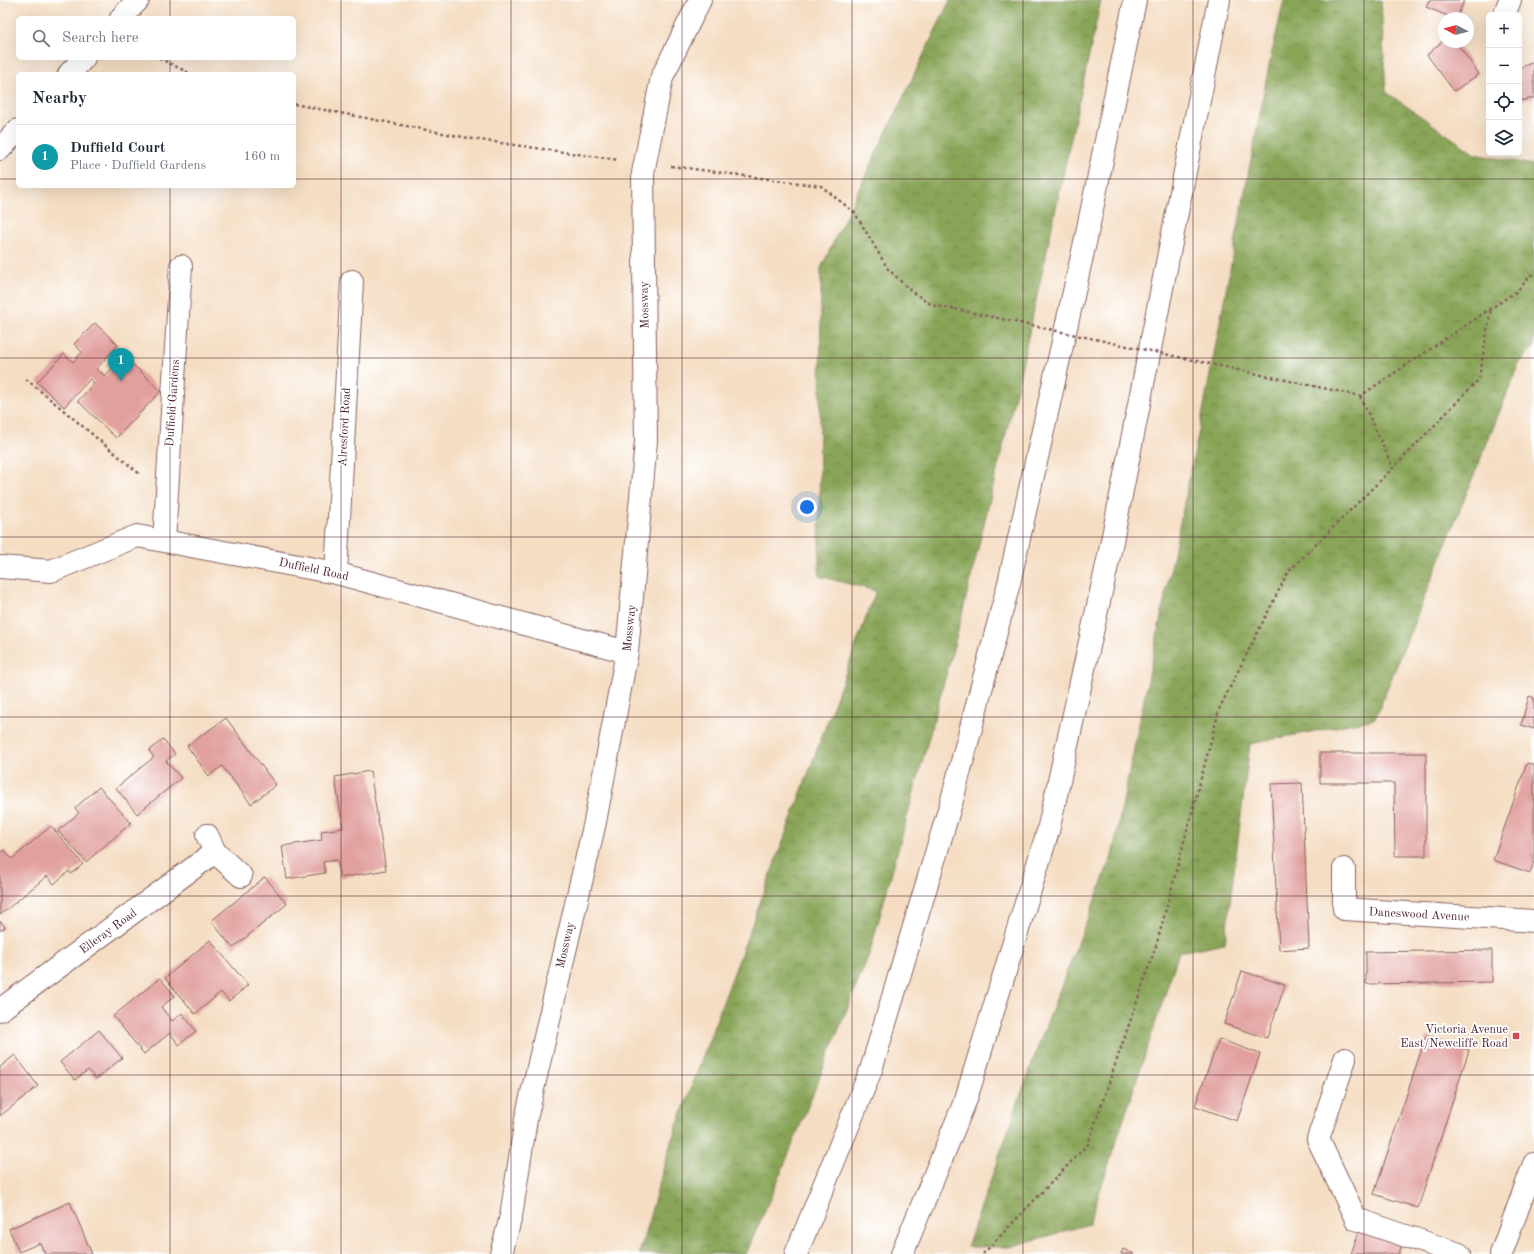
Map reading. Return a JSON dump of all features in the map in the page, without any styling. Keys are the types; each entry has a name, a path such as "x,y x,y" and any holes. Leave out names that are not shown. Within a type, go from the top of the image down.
{"main road":[{"path":"123,16 138,0"},
{"name":"Mossway","path":"501,1254 511,1216 526,1119 595,822 627,652 646,441 643,173 662,78 700,0"},
{"path":"796,1254 871,1070 952,800 1009,583 1086,238 1135,0"},
{"path":"902,1254 966,1100 1048,832 1109,556 1169,259 1219,0"},
{"path":"1505,12 1510,0"},
{"path":"71,72 82,60"},
{"path":"0,149 16,132"},
{"name":"Duffield Gardens","path":"164,541 181,266"},
{"name":"Alresford Road","path":"336,573 352,281"},
{"name":"Duffield Road","path":"0,567 51,571 137,536 336,573 627,652"},
{"name":"Elleray Road","path":"0,1010 211,844 240,876"},
{"name":"Daneswood Avenue","path":"1344,869 1344,909 1534,921"},
{"path":"1345,1059 1318,1139 1356,1219 1459,1254"},
{"path":"1501,1254 1534,1164"}],"path":[{"path":"163,60 188,72"},
{"path":"955,309 1360,396 1517,291 1534,272"},
{"path":"983,1254 1088,1144 1157,943 1220,707 1288,572 1393,468 1479,379 1491,308"},
{"path":"26,379 167,496"},
{"path":"1360,396 1393,468"}],"green space":[{"path":"950,0 1101,0 1018,384 957,635 870,952 781,1173 746,1254 639,1254 671,1142 876,591 819,576 821,268"},
{"path":"1284,0 1381,0 1386,92 1475,154 1534,165 1534,346 1519,364 1375,719 1250,744 1225,943 1179,952 1089,1224 1009,1247 967,1247 1042,1035 1112,856 1204,406 1269,65"}],"building":[{"path":"1429,0 1464,0 1459,12 1438,12 1426,7"},
{"path":"1438,45 1438,48 1460,48 1479,74 1454,91 1427,55"},
{"path":"1534,62 1534,98 1522,100 1522,84 1522,67"},
{"path":"95,323 118,345 96,369 105,376 124,356 161,391 116,438 78,401 94,383 90,379 64,407 37,382 64,354 73,362 82,352 74,344"},
{"path":"1529,696 1534,698 1534,729 1521,725"},
{"path":"226,718 276,785 251,804 222,766 209,776 187,746"},
{"path":"163,739 175,754 166,761 181,778 137,814 116,788 154,757 149,751"},
{"path":"1320,753 1426,753 1426,856 1395,856 1394,783 1320,783"},
{"path":"1527,763 1534,765 1534,862 1530,873 1493,860"},
{"path":"370,771 386,870 340,878 337,860 323,862 325,873 287,879 282,846 322,840 321,831 343,828 335,777"},
{"path":"1302,783 1309,948 1279,950 1271,784"},
{"path":"99,787 131,823 86,862 58,831 79,813 75,808"},
{"path":"51,826 83,864 71,874 69,871 54,884 47,876 0,915 0,853 4,850 12,859"},
{"path":"265,877 287,904 233,948 211,921"},
{"path":"0,921 5,927 0,931"},
{"path":"210,940 248,985 229,1001 221,992 195,1014 165,978"},
{"path":"1492,950 1492,982 1366,984 1366,952"},
{"path":"1242,971 1285,985 1267,1038 1224,1024"},
{"path":"160,978 175,996 161,1007 172,1021 182,1013 196,1031 179,1045 170,1033 144,1054 113,1016"},
{"path":"99,1030 122,1058 96,1079 88,1070 75,1080 60,1062"},
{"path":"1426,1036 1469,1050 1418,1208 1374,1194"},
{"path":"1219,1039 1260,1054 1237,1121 1195,1106"},
{"path":"15,1055 38,1086 0,1116 0,1067"},
{"path":"70,1202 92,1254 45,1254 40,1243 19,1252 9,1229"},
{"path":"1360,1228 1403,1240 1399,1254 1351,1254"},
{"path":"1123,1249 1134,1254 1121,1254"}],"place":[{"name":"Duffield Court","path":"121,381"},
{"name":"Victoria Avenue East/Newcliffe Road","path":"1516,1036"}]}
